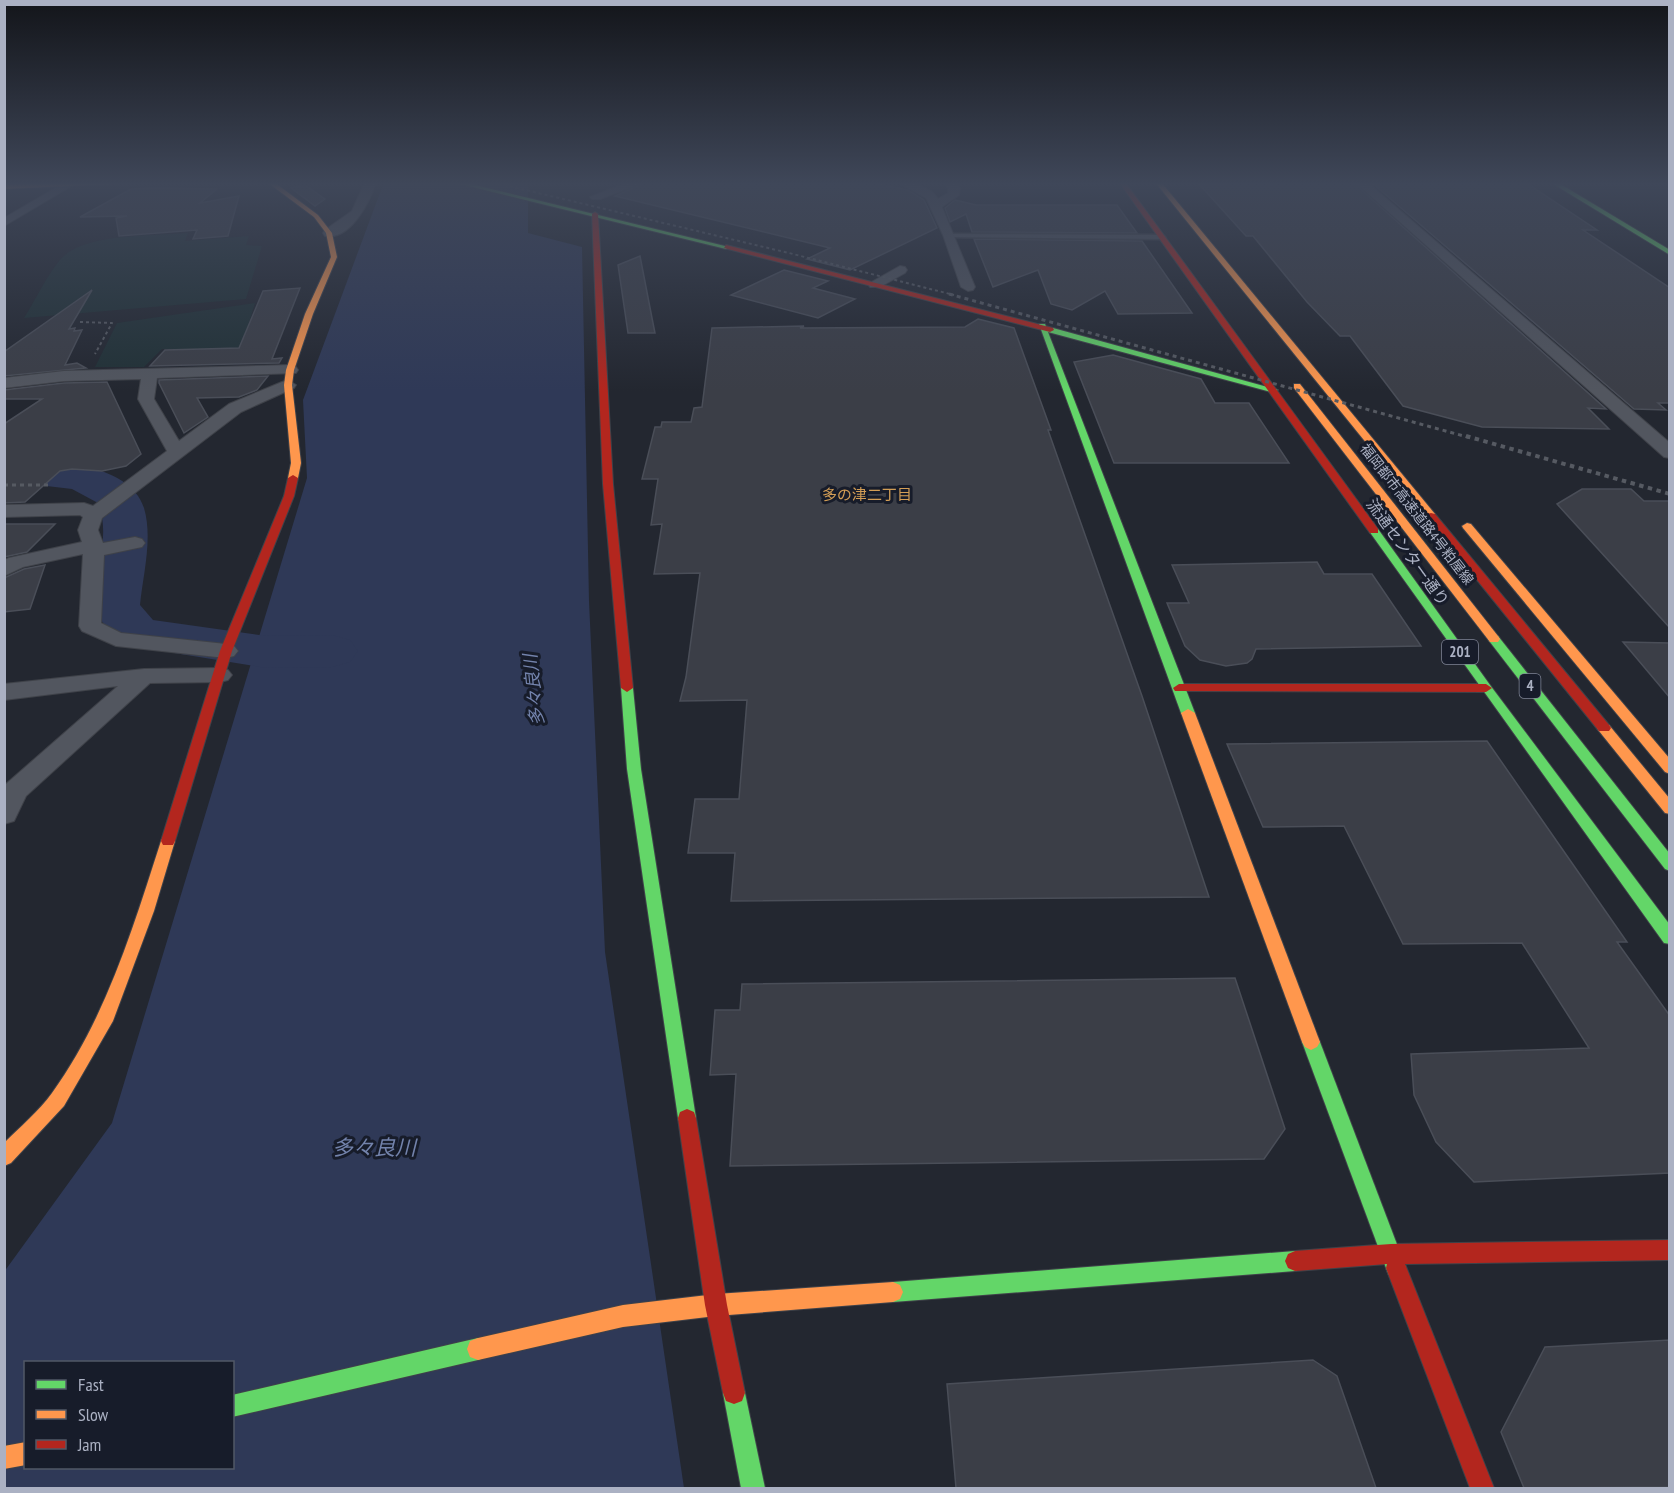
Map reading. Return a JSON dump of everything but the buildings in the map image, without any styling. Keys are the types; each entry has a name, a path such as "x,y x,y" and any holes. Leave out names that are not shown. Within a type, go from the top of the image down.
{"main road":[{"path":"4,1157 58,1100 107,1016 146,911 226,651 289,496 296,463 289,378 309,314 334,257 333,252"},
{"path":"597,252 608,484 634,769 716,1305 753,1488"},
{"path":"746,252 1042,326 1274,390"},
{"name":"流通センター通り","path":"1173,252 1274,390 1356,509 1670,938"},
{"name":"福岡都市高速道路4号粕屋線","path":"1206,252 1423,507 1670,809"},
{"path":"878,265 906,272"},
{"path":"1042,326 1390,1254 1482,1488"},
{"path":"1231,357 1254,364"},
{"name":"福岡都市高速道路4号粕屋線","path":"1290,377 1670,865"},
{"path":"1456,514 1582,661 1670,769"},
{"path":"1179,688 1486,688"},
{"path":"234,1406 623,1316 716,1305 1390,1254 1670,1250"},
{"path":"4,1458 24,1453"}],"street":[{"path":"955,252 968,288"},
{"path":"1440,252 1670,453"},
{"path":"875,284 906,272"},
{"path":"4,383 83,376 150,374 289,378"},
{"path":"150,374 146,399 176,451"},
{"path":"226,651 116,639 90,626 94,549 88,530 93,515 176,451 235,408 289,378"},
{"path":"4,511 84,509 93,515"},
{"path":"4,570 16,562 135,543"},
{"path":"4,692 144,676 220,675"},
{"path":"4,814 15,791 144,676"},
{"path":"4,778 32,777"}],"path":[{"path":"80,322 112,323 83,376"}],"shaded area":[{"path":"71,252 260,252 246,299 24,318 54,268"},
{"path":"255,303 241,349 162,349 144,367 95,367 117,323"}],"water":[{"name":"多々良川","path":"358,252 582,252 589,601 605,952 684,1488 5,1488 4,1272 112,1123 307,478 303,400"}],"waterway":[{"path":"4,469 82,479 110,490 118,498 122,508 124,535 115,607 137,633 266,652 332,651"}],"railway":[{"path":"783,252 954,295"},
{"path":"949,294 1471,438"},
{"path":"1466,436 1670,494"}],"traffic: fast":[{"path":"1042,326 1188,713"},
{"path":"1050,330 1274,390"},
{"path":"1374,531 1670,938"},
{"path":"1494,639 1670,865"},
{"path":"627,688 634,769 687,1118"},
{"path":"1311,1042 1396,1268"},
{"path":"893,1292 1295,1261"},
{"path":"234,1406 478,1349"},
{"path":"734,1393 753,1488"}],"traffic: slow":[{"path":"293,478 296,463 288,385 290,370 309,314 334,257 333,252"},
{"path":"1215,252 1431,516"},
{"path":"1297,386 1494,639"},
{"path":"1467,526 1670,769"},
{"path":"1188,713 1311,1042"},
{"path":"1604,728 1670,809"},
{"path":"4,1157 58,1100 107,1016 146,911 168,841"},
{"path":"478,1349 623,1316 716,1305 893,1292"},
{"path":"4,1458 24,1453"}],"traffic: jam":[{"path":"597,252 608,484 627,688"},
{"path":"744,252 1050,330"},
{"path":"1172,252 1374,531"},
{"path":"168,841 226,651 289,496 293,478"},
{"path":"1431,516 1604,728"},
{"path":"1179,688 1486,688"},
{"path":"687,1118 716,1305 734,1393"},
{"path":"1295,1261 1391,1254 1670,1250"},
{"path":"1396,1268 1482,1488"}],"district":[{"name":"多の津二丁目","path":"867,495"}]}
